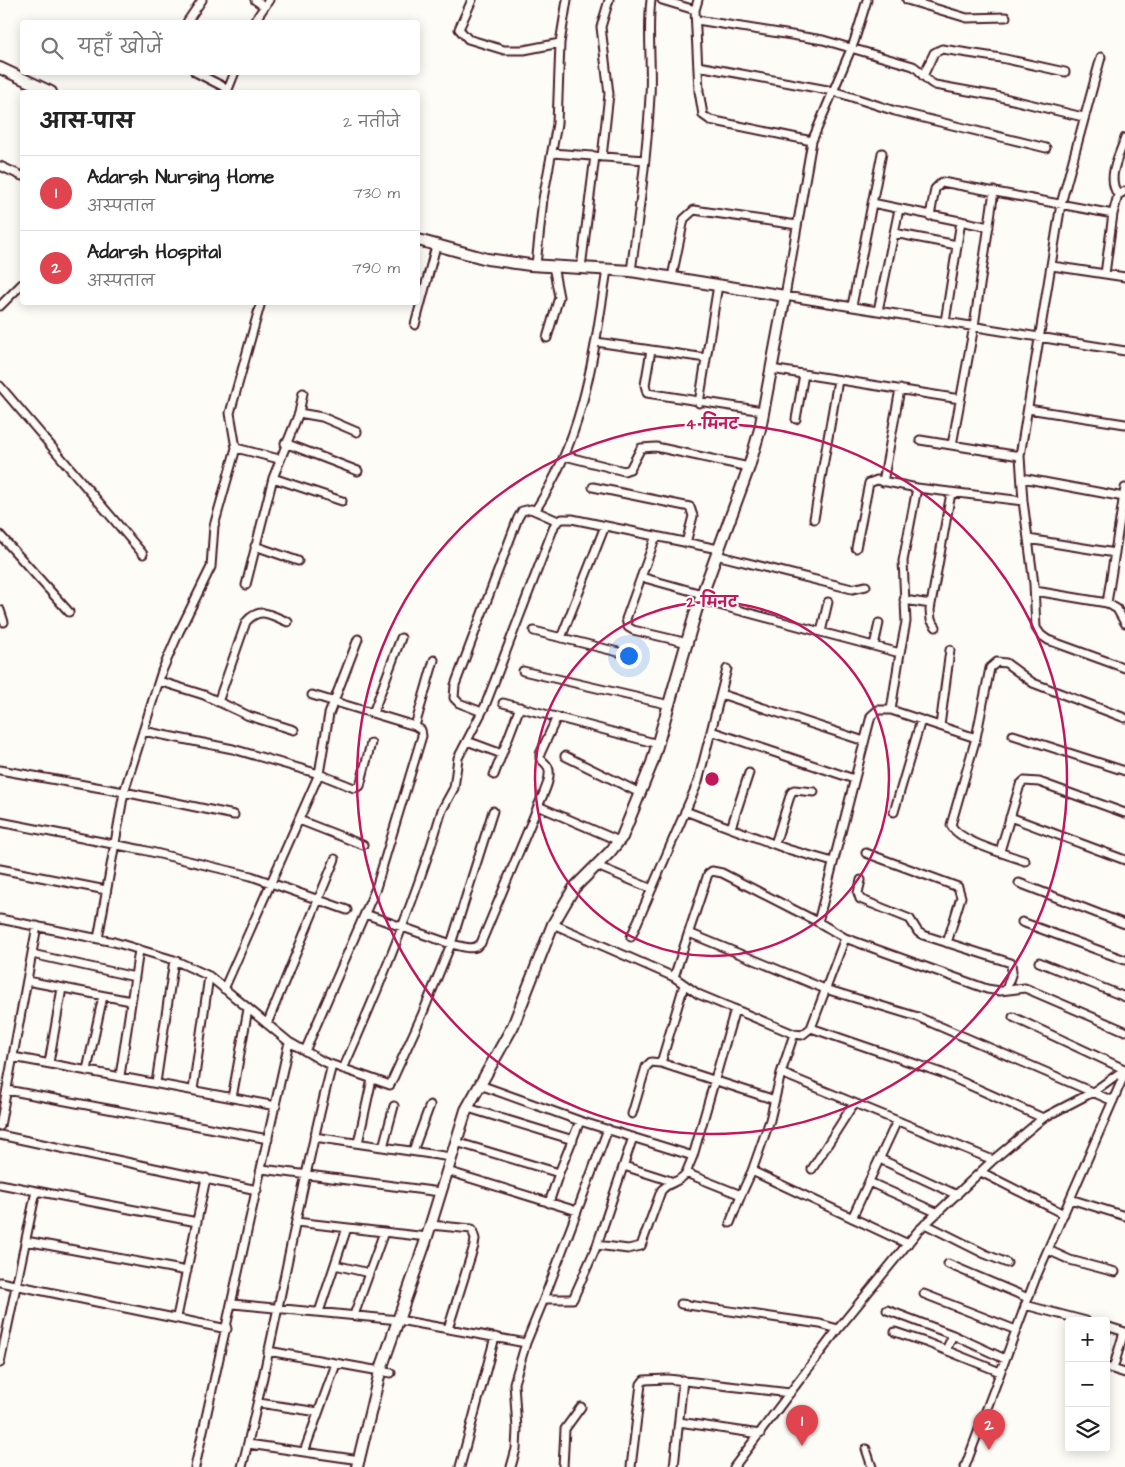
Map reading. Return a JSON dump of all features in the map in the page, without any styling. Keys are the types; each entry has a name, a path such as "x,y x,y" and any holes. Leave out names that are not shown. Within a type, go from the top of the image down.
{"street":[{"path":"188,20 202,0"},
{"path":"255,0 266,3 255,20"},
{"path":"472,0 459,24 460,33 468,39 504,50 524,50 560,43"},
{"path":"536,265 543,199 558,108 560,43 566,0"},
{"path":"581,268 609,94 601,27 608,0"},
{"path":"630,271 645,160 650,93 648,20 651,0"},
{"path":"662,0 695,10"},
{"path":"698,0 695,10 703,115 710,120 812,141"},
{"path":"248,1444 304,1452 359,1463 380,1372 427,1237 468,1108 513,1026 553,924 574,888 619,841 628,826 658,744 701,597 749,467 763,411 812,141 852,47 866,0"},
{"path":"907,0 967,18 1006,17"},
{"path":"697,20 852,47 913,66 928,82 935,85 996,96 1083,117"},
{"path":"923,76 934,53 942,49 1001,58 1065,72"},
{"path":"1101,57 1083,117 1061,204 1020,456 1023,502 1035,591 1036,628 1048,640 1125,668"},
{"path":"698,66 833,91 895,111 1046,148"},
{"path":"0,68 47,90"},
{"path":"200,75 226,90"},
{"path":"228,90 234,75"},
{"path":"1118,195 1113,188 1112,176 1125,138"},
{"path":"552,153 645,160"},
{"path":"852,306 882,153"},
{"path":"0,166 20,175"},
{"path":"930,216 935,189 942,182 1113,214"},
{"path":"952,445 974,326 994,191"},
{"path":"1105,274 1113,214 1118,195 1125,191"},
{"path":"872,203 989,227"},
{"path":"878,311 899,209"},
{"path":"672,277 684,219 694,210 797,225"},
{"path":"945,322 961,221"},
{"path":"894,233 957,245"},
{"path":"420,241 487,259 536,265 630,271 672,277 1125,351"},
{"path":"416,325 436,246"},
{"path":"547,338 559,297 554,266"},
{"path":"1052,266 1125,277"},
{"path":"534,511 565,456 590,378 607,270"},
{"path":"699,402 718,285"},
{"path":"0,306 20,286"},
{"path":"98,939 124,792 159,681 178,632 211,567 214,526 236,448 230,413 260,305"},
{"path":"596,342 706,358"},
{"path":"651,350 645,385 647,393 763,411"},
{"path":"771,369 960,399"},
{"path":"796,419 804,374"},
{"path":"814,519 838,380"},
{"path":"0,386 143,554"},
{"path":"882,482 900,390"},
{"path":"246,585 273,478 285,443 299,413 303,393"},
{"path":"1028,409 1125,424"},
{"path":"299,413 322,418 357,432"},
{"path":"920,440 1020,456"},
{"path":"285,443 358,470"},
{"path":"565,456 624,471 630,469 641,448 656,447 749,467"},
{"path":"236,448 279,459"},
{"path":"273,478 342,502"},
{"path":"1022,478 1124,497"},
{"path":"856,548 869,483 872,481 1023,502"},
{"path":"593,487 690,507 693,516 686,543"},
{"path":"891,710 906,622 903,561 917,488"},
{"path":"1107,603 1125,488"},
{"path":"936,627 931,620 931,604 951,492"},
{"path":"482,712 459,703 454,698 455,685 518,518 527,509 558,521 572,519 686,543 852,589 866,586"},
{"path":"343,1069 378,992 403,929 442,810 452,796 458,758 482,712 534,576 555,524 558,521"},
{"path":"561,638 605,526"},
{"path":"0,535 69,612"},
{"path":"656,536 626,619 628,627 633,630 688,643"},
{"path":"1028,539 1115,553"},
{"path":"256,546 298,561"},
{"path":"641,578 900,654"},
{"path":"1035,591 1107,603 1117,609 1125,623"},
{"path":"904,600 931,604"},
{"path":"821,632 828,602"},
{"path":"0,610 4,622"},
{"path":"218,702 246,622 252,615 263,613 288,622"},
{"path":"874,646 879,623"},
{"path":"534,631 618,652"},
{"path":"373,713 401,638"},
{"path":"224,989 319,774 325,727 358,639"},
{"path":"940,726 950,650"},
{"path":"415,726 434,660"},
{"path":"1025,861 965,838 954,832 951,826 976,738 990,668 994,663 1001,661 1013,667 1033,683 1125,718"},
{"path":"631,937 698,782 727,669"},
{"path":"523,671 670,705"},
{"path":"159,681 204,695 249,716 294,730"},
{"path":"721,694 864,741"},
{"path":"304,1051 376,888 422,741 421,730 415,726 312,695"},
{"path":"503,703 658,744"},
{"path":"494,774 520,708"},
{"path":"818,922 871,716 875,712 891,710 976,738"},
{"path":"365,914 403,929 451,944 472,949 478,947 544,794 549,769 540,758 540,754 557,717"},
{"path":"894,812 921,720"},
{"path":"143,731 233,749 319,774 350,788 360,786 372,743"},
{"path":"711,731 854,779"},
{"path":"1013,735 1125,771"},
{"path":"467,741 502,754"},
{"path":"565,756 640,793"},
{"path":"0,770 124,792 234,815"},
{"path":"731,828 749,773"},
{"path":"1000,851 1020,785 1024,780 1030,780 1125,813"},
{"path":"775,844 791,793 794,790 814,792"},
{"path":"538,806 619,841"},
{"path":"0,919 98,939 174,960 209,976 248,1009 304,1051 332,1065 390,1085 422,1015 451,944 493,811"},
{"path":"685,811 775,844 833,862"},
{"path":"1010,817 1125,860"},
{"path":"299,820 363,845"},
{"path":"0,822 114,845 272,882 347,910"},
{"path":"866,852 958,888 961,897 947,943"},
{"path":"268,1024 320,900 335,859"},
{"path":"596,866 652,889"},
{"path":"0,870 106,890"},
{"path":"674,977 708,874 716,870 818,922 845,938 987,989 1025,988 1125,1031"},
{"path":"861,880 859,897 864,902 910,919 922,935 1011,963 1012,972 1006,990"},
{"path":"1018,883 1125,924"},
{"path":"1022,922 1125,960"},
{"path":"553,924 674,977 698,994 794,1034 802,1035 811,1028 845,938"},
{"path":"0,1126 37,926"},
{"path":"689,933 825,989 918,1017 1113,1101"},
{"path":"120,1076 139,950"},
{"path":"32,954 135,977"},
{"path":"156,1083 174,960"},
{"path":"1039,962 1125,997"},
{"path":"193,1090 209,976"},
{"path":"27,981 131,1001"},
{"path":"661,1063 684,985"},
{"path":"49,1064 62,988"},
{"path":"87,1070 103,996"},
{"path":"232,1098 248,1009"},
{"path":"597,1245 628,1249 640,1246 661,1191 665,1186 686,1174 716,1080 735,1009"},
{"path":"1013,1017 1125,1070"},
{"path":"811,1028 942,1073 1043,1118"},
{"path":"730,1223 752,1171 794,1034"},
{"path":"195,1467 233,1304 290,1042"},
{"path":"13,1057 276,1106"},
{"path":"632,1114 646,1067 651,1062 661,1063 775,1100"},
{"path":"242,1467 259,1403 277,1308 314,1137 332,1065"},
{"path":"734,1467 838,1329 926,1224 993,1160 1043,1118 1093,1092 1125,1070"},
{"path":"965,1467 1027,1301 1125,1070"},
{"path":"781,1073 993,1160"},
{"path":"358,1143 372,1079"},
{"path":"480,1085 580,1121 693,1156"},
{"path":"7,1090 268,1140"},
{"path":"812,1169 854,1103"},
{"path":"413,1151 430,1105"},
{"path":"383,1147 394,1106"},
{"path":"468,1108 573,1140"},
{"path":"549,1203 580,1121"},
{"path":"852,1218 897,1121"},
{"path":"511,1467 516,1449 517,1429 514,1383 526,1343 608,1129"},
{"path":"0,1135 257,1190"},
{"path":"314,1137 451,1157"},
{"path":"544,1299 573,1299 578,1293 597,1245 633,1137"},
{"path":"456,1142 559,1174"},
{"path":"880,1159 957,1195"},
{"path":"624,1166 675,1182"},
{"path":"262,1169 440,1192"},
{"path":"447,1171 577,1211"},
{"path":"752,1171 908,1244"},
{"path":"981,1172 1064,1214"},
{"path":"686,1174 741,1195"},
{"path":"177,1317 206,1178"},
{"path":"869,1182 938,1213"},
{"path":"0,1184 197,1222"},
{"path":"0,1363 36,1191"},
{"path":"1070,1199 1125,1216"},
{"path":"296,1222 427,1237"},
{"path":"926,1224 1007,1263"},
{"path":"430,1225 472,1229 474,1233 474,1246 448,1328"},
{"path":"319,1312 347,1228"},
{"path":"354,1315 384,1232"},
{"path":"26,1241 187,1271"},
{"path":"1048,1250 1070,1260 1115,1272"},
{"path":"948,1264 1027,1301 1074,1317"},
{"path":"335,1265 369,1273"},
{"path":"0,1282 177,1317 227,1329"},
{"path":"924,1294 1016,1330"},
{"path":"233,1304 399,1320 526,1343"},
{"path":"681,1304 820,1324 838,1329"},
{"path":"888,1310 953,1335 1005,1359"},
{"path":"1110,1327 1125,1332 1110,1366"},
{"path":"895,1332 1000,1372"},
{"path":"946,1350 953,1335"},
{"path":"460,1467 494,1337"},
{"path":"268,1351 391,1373"},
{"path":"304,1452 336,1364"},
{"path":"1110,1368 1125,1373"},
{"path":"631,1467 641,1384 649,1379 683,1380 790,1394"},
{"path":"674,1467 683,1380"},
{"path":"259,1403 318,1412"},
{"path":"563,1467 565,1430 581,1407"},
{"path":"679,1422 760,1434"},
{"path":"866,1450 872,1467"}],"place":[{"name":"Adarsh Nursing Home","path":"802,1446"},
{"name":"Adarsh Hospital","path":"989,1450"}]}
